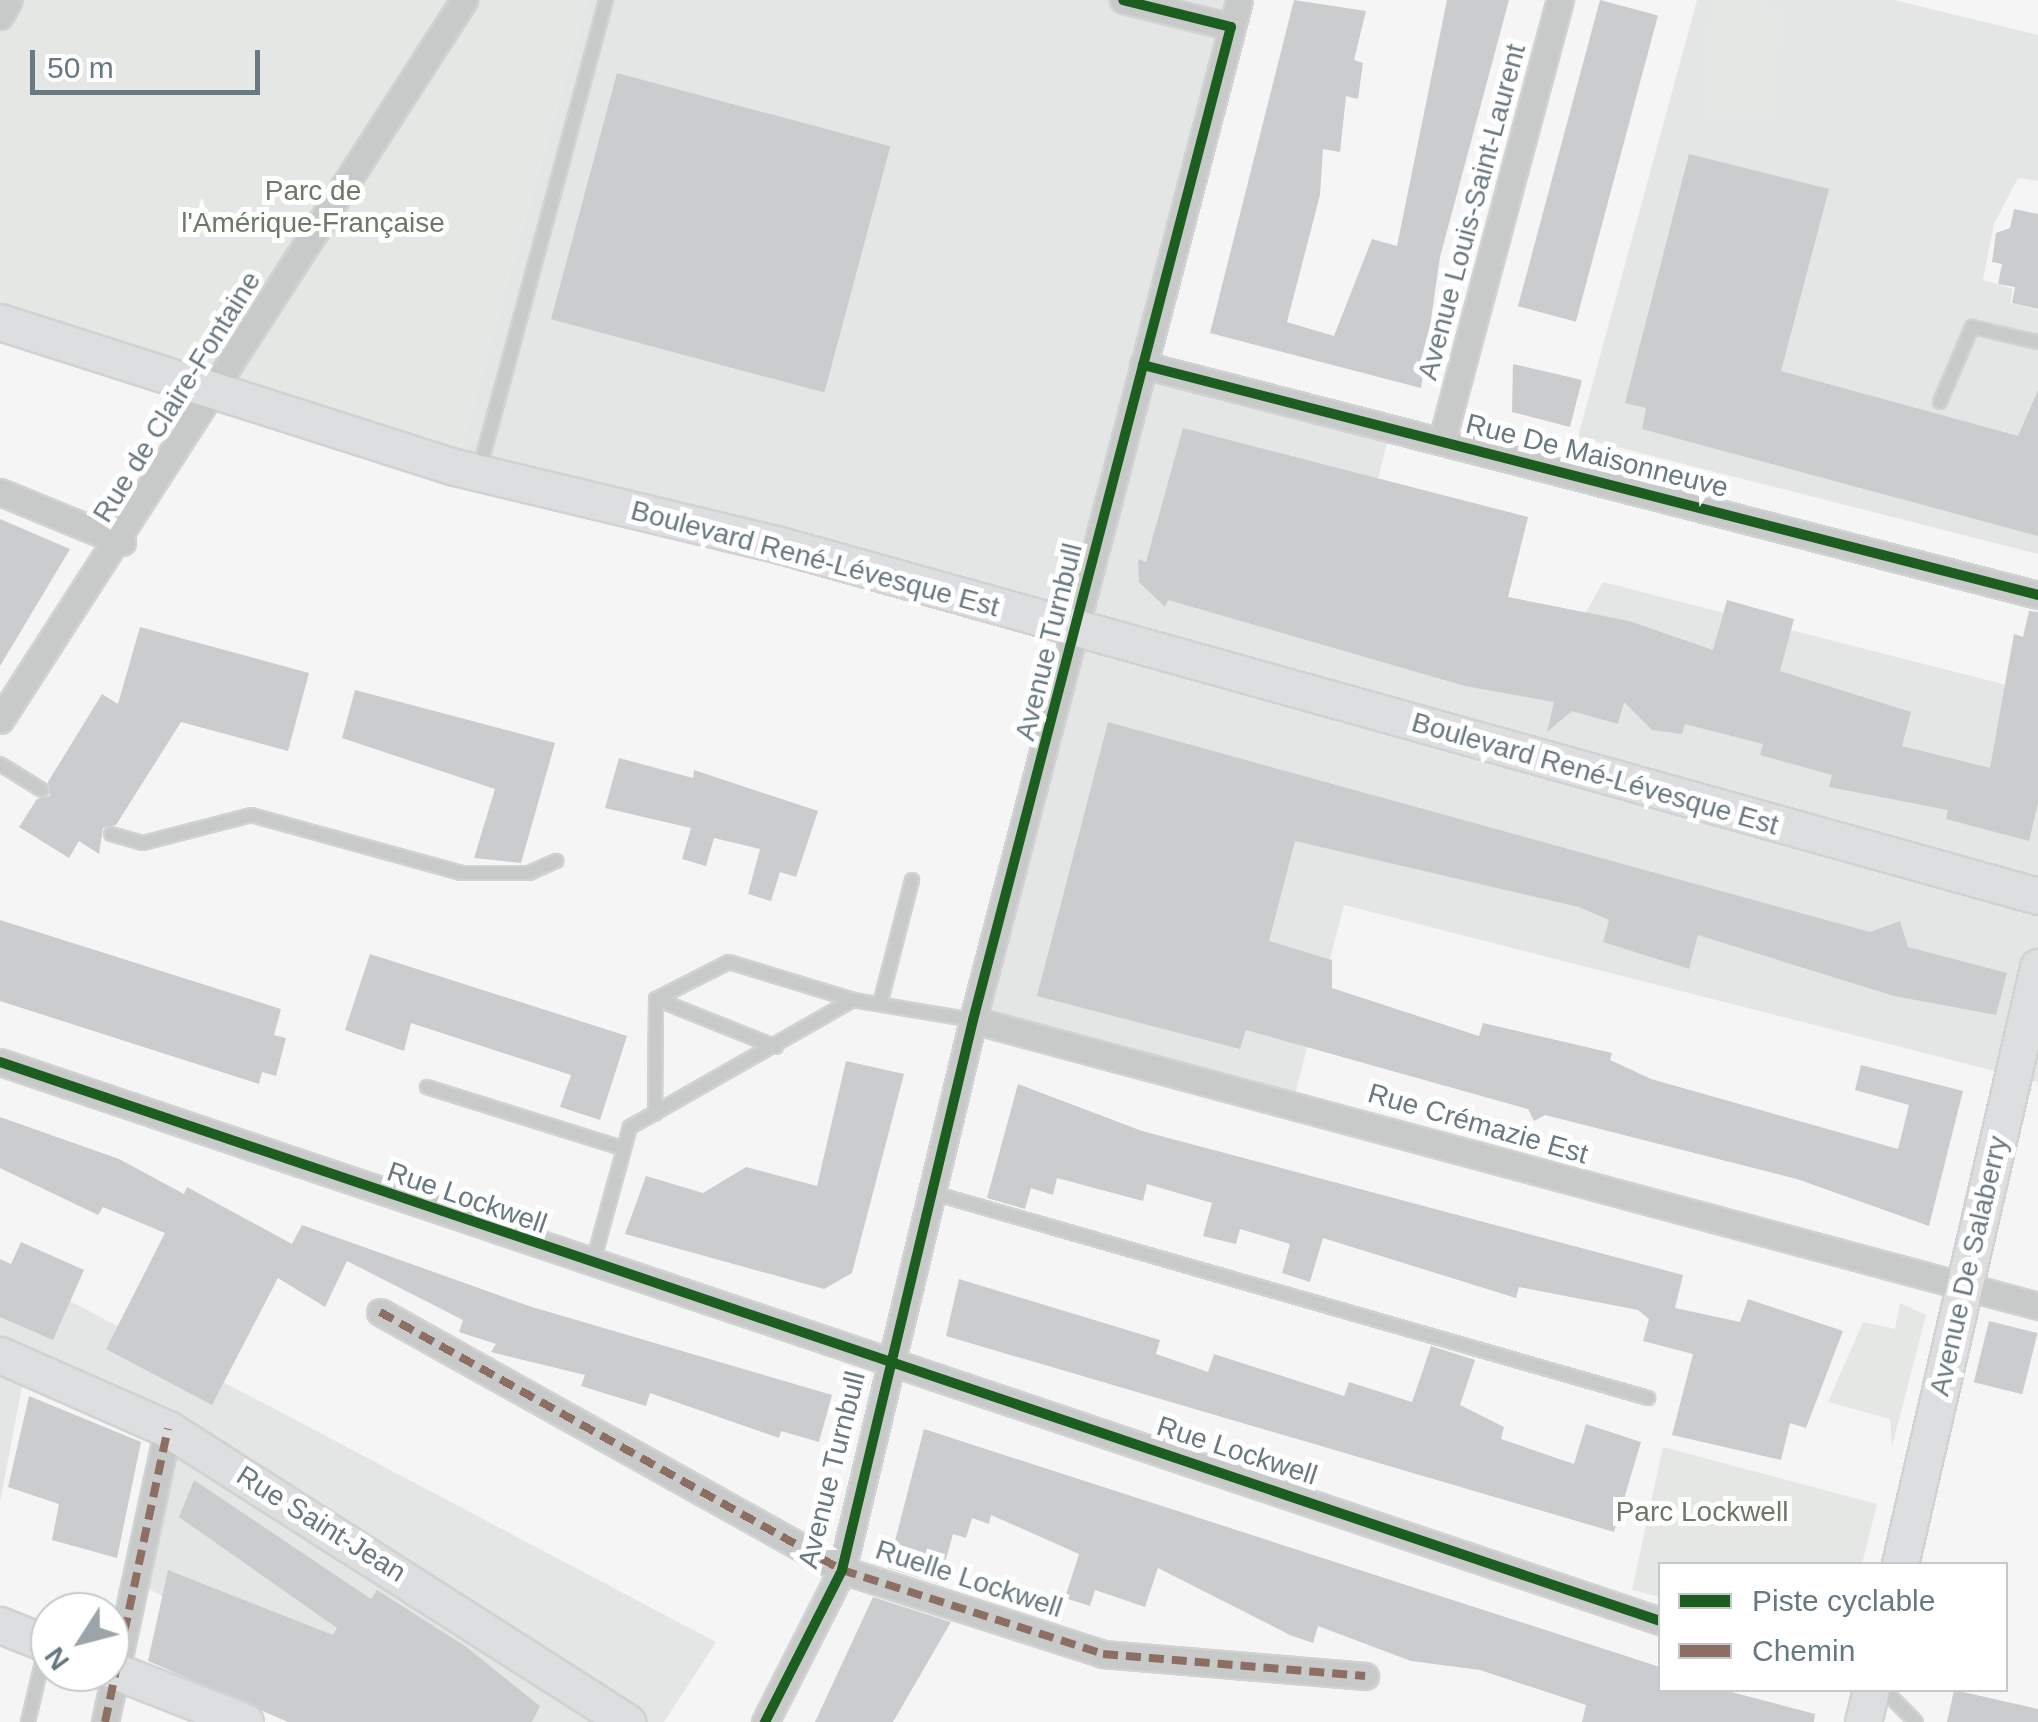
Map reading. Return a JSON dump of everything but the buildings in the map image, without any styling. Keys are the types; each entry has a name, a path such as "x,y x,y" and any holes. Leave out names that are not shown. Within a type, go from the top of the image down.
{"main road":[{"name":"Boulevard René-Lévesque Est","path":"0,322 215,395 479,474 780,545 1072,630 2038,896"},
{"name":"Avenue De Salaberry","path":"1900,1562 2038,967"},
{"name":"Rue Saint-Jean","path":"0,1355 168,1429 627,1722"},
{"path":"0,1625 30,1638"},
{"path":"130,1677 245,1722"},
{"path":"1863,1722 1870,1692"}],"street":[{"path":"0,16 9,0"},
{"name":"Rue de Claire-Fontaine","path":"0,720 122,542 464,0"},
{"path":"1123,0 1232,28"},
{"name":"Avenue Turnbull","path":"765,1722 842,1570 888,1367 1072,630 1240,0"},
{"name":"Avenue Louis-Saint-Laurent","path":"1442,440 1560,0"},
{"name":"Rue De Maisonneuve","path":"1143,364 2038,595"},
{"path":"0,492 122,542"},
{"name":"Rue Crémazie Est","path":"974,1020 2038,1306"},
{"name":"Rue Lockwell","path":"0,1062 888,1367 1658,1621"},
{"name":"Ruelle Lockwell","path":"380,1312 842,1570 1103,1654 1365,1676"},
{"path":"130,1596 168,1429"},
{"path":"105,1722 110,1692"}],"lane":[{"path":"479,474 606,0"},
{"path":"1940,402 1972,327 2038,342"},
{"path":"0,764 42,790"},
{"path":"111,834 142,844 251,815 461,873 528,873 556,861"},
{"path":"880,1004 912,880"},
{"path":"656,999 729,962 852,1000 974,1020"},
{"path":"656,999 776,1047"},
{"path":"655,1114 656,999"},
{"path":"593,1264 630,1128 852,1000"},
{"path":"427,1086 622,1148"},
{"path":"933,1193 1648,1398"},
{"path":"28,1722 36,1692"},
{"path":"1886,1692 1916,1722"}],"shaded area":[{"path":"587,0 1239,0 1143,365 1391,427 1356,567 1583,617 1603,582 2038,693 2038,1082 1344,905 1293,1102 973,1020 1072,630 455,467"},
{"path":"1697,0 1894,0 2038,35 2038,181 2018,178 1994,224 1983,280 2013,289 2010,303 2038,310 2038,554 1578,437"},
{"path":"0,1264 716,1642 664,1722 397,1722 134,1581 168,1429 26,1366 0,1502"}],"green space":[{"name":"Parc de l'Amérique-Française","path":"9,0 587,0 455,467 0,322 0,16"},
{"path":"1711,0 1783,6 1773,121 1701,115"},
{"path":"1900,1303 1926,1315 1892,1447 1890,1419 1828,1402 1863,1322 1895,1329"},
{"name":"Parc Lockwell","path":"1663,1447 1877,1504 1862,1562 1658,1562 1658,1596 1632,1590"}],"marked path":[{"path":"380,1312 842,1570 1103,1654 1365,1676"},
{"path":"105,1722 168,1429"}],"cycle path":[{"path":"765,1722 842,1570 973,1020 1231,27 1123,0"},
{"path":"1143,365 2038,595"},
{"path":"0,1062 1658,1620"}]}
